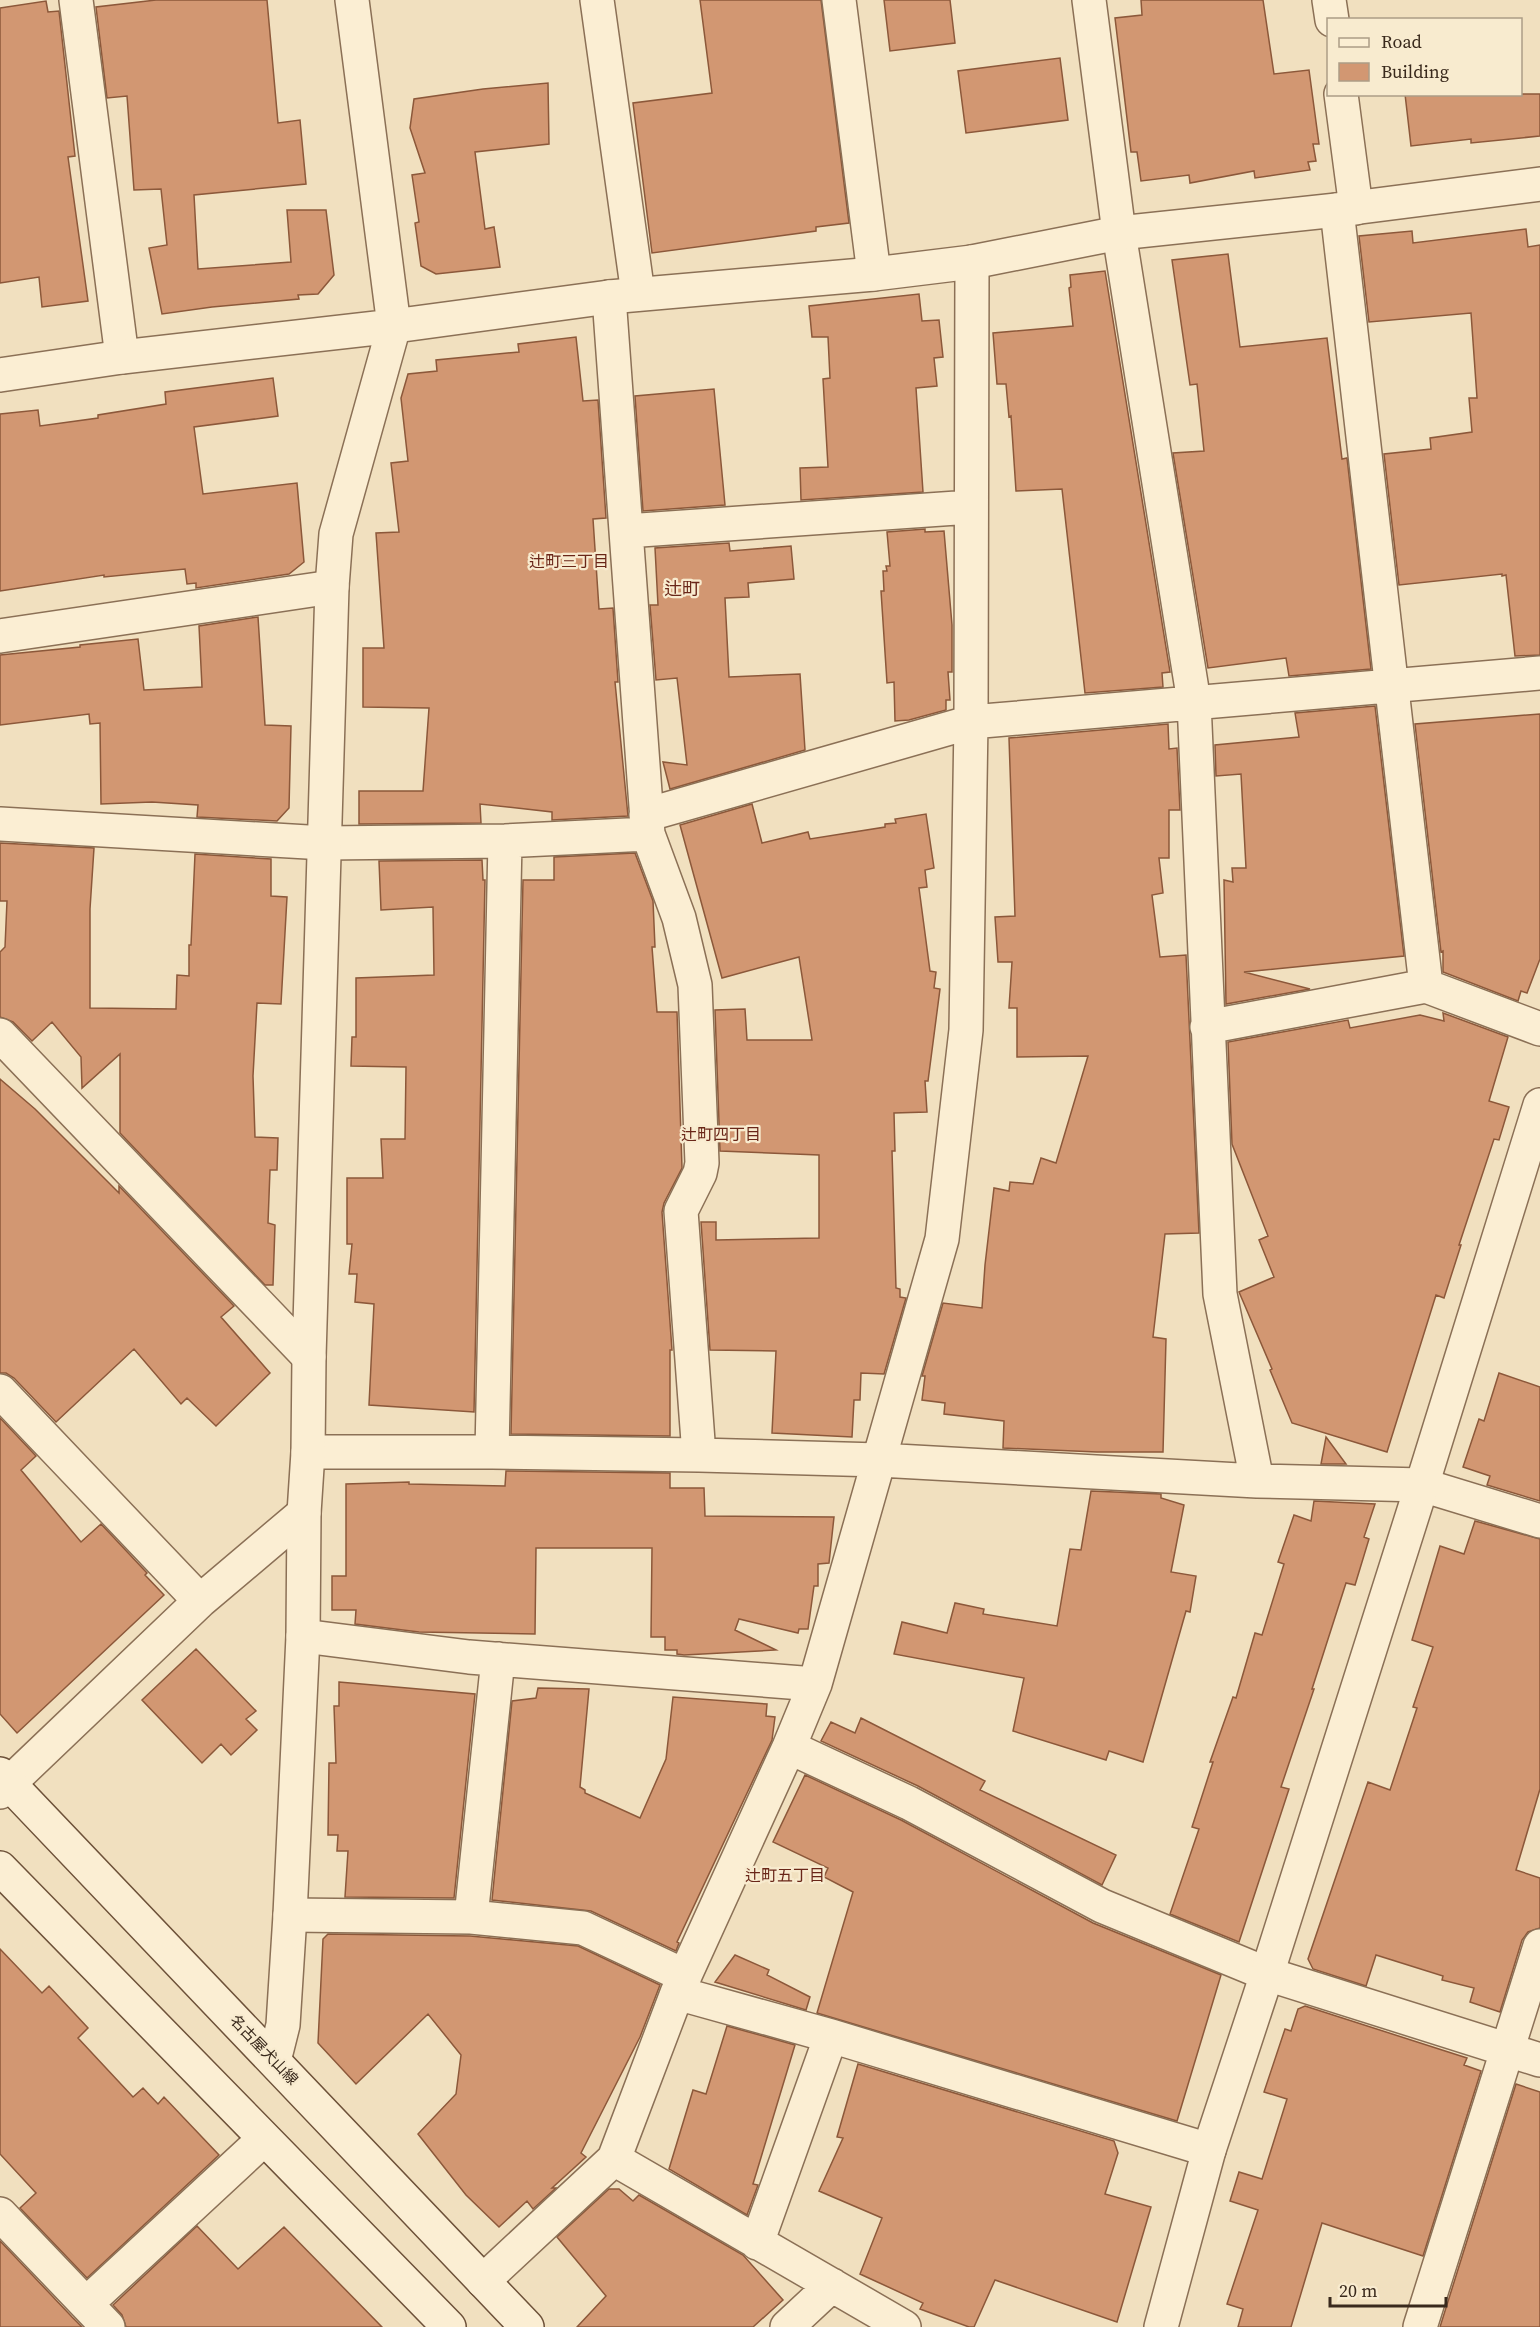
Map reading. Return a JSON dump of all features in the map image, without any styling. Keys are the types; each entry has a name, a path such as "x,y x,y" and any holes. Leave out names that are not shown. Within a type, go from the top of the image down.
{"street":[{"path":"76,0 122,357"},
{"path":"273,2061 282,2025 290,1915 303,1636 304,1513 308,1452 332,587 336,534 394,326 352,0"},
{"path":"597,0 623,296 626,531 647,825 679,918 695,985 702,1163 700,1173 681,1211 699,1455"},
{"path":"839,0 874,274"},
{"path":"1089,0 1119,233 1194,702 1220,1294 1257,1481"},
{"path":"1329,0 1332,18"},
{"path":"1341,96 1346,209 1392,687 1426,986"},
{"path":"0,375 122,357 394,326 623,296 874,274 972,262 1119,233 1346,209 1540,184"},
{"path":"483,2281 614,2159 681,1985 789,1747 815,1684 942,1239 966,1030 972,722 972,262"},
{"path":"626,531 971,507"},
{"path":"0,636 332,587"},
{"path":"0,824 325,843 505,841 647,825 972,722 1540,673"},
{"path":"492,1452 505,841"},
{"path":"1207,1027 1426,986 1540,1029"},
{"path":"0,1035 309,1357"},
{"path":"1161,2327 1209,2150 1422,1485 1540,1105"},
{"path":"0,1392 200,1601"},
{"path":"308,1452 492,1452 879,1460 1257,1481 1422,1485 1540,1521"},
{"path":"3,1783 200,1601 304,1513"},
{"path":"303,1636 498,1659 815,1684"},
{"path":"471,1917 498,1659"},
{"path":"789,1747 909,1803 1102,1906 1267,1974 1540,2060"},
{"name":"名古屋犬山線","path":"3,1783 527,2327"},
{"path":"0,1868 264,2139 440,2324"},
{"path":"290,1915 471,1917 583,1928 681,1985 831,2036 1209,2150"},
{"path":"1420,2327 1540,1946"},
{"path":"757,2243 831,2036"},
{"path":"0,2214 97,2315 264,2139"},
{"path":"614,2159 904,2327"},
{"path":"787,2327 832,2286"}],"building":[{"path":"156,0 267,0 278,123 300,120 306,184 194,195 198,269 291,262 287,210 326,210 334,275 318,294 298,295 299,299 162,314 149,248 167,245 161,189 134,190 127,96 107,98 96,7"},
{"path":"700,0 821,0 849,223 816,227 816,231 652,253 633,103 712,93"},
{"path":"884,0 950,0 955,43 890,51"},
{"path":"1141,0 1263,0 1274,74 1309,70 1319,144 1313,144 1316,161 1308,162 1310,170 1255,178 1254,171 1190,183 1189,175 1141,181 1137,152 1131,152 1115,18 1142,15"},
{"path":"46,1 48,12 59,11 75,156 68,157 88,301 42,307 39,277 0,283 0,8"},
{"path":"1060,58 1068,120 966,133 958,71"},
{"path":"548,83 549,144 475,152 485,229 494,227 500,267 436,274 421,266 415,223 419,222 412,175 425,173 410,128 414,99"},
{"path":"1540,94 1540,136 1471,143 1471,139 1411,146 1405,96"},
{"path":"1526,229 1528,247 1540,245 1540,655 1515,656 1506,575 1399,585 1384,454 1431,449 1430,438 1472,432 1469,398 1477,398 1471,313 1369,322 1359,236 1412,231 1413,243"},
{"path":"1228,254 1240,347 1327,338 1342,459 1347,458 1371,669 1289,676 1286,658 1208,668 1173,453 1204,451 1197,384 1190,385 1172,260"},
{"path":"1105,271 1170,672 1162,673 1163,687 1085,693 1062,489 1016,491 1011,416 1009,417 1006,384 997,384 993,333 1073,326 1070,275"},
{"path":"919,294 922,321 939,320 943,357 934,358 937,386 916,388 923,492 801,500 800,468 828,467 823,379 830,378 828,337 812,337 809,306"},
{"path":"576,337 583,401 598,400 606,518 593,519 599,609 613,608 618,682 615,682 628,816 552,820 552,812 480,804 481,823 359,824 359,791 423,791 429,708 363,707 363,648 384,648 376,533 399,532 391,463 408,461 401,398 408,374 437,371 436,360 519,352 518,344"},
{"path":"273,378 278,416 194,427 203,494 297,483 304,562 289,574 196,588 196,583 187,584 185,569 104,577 104,575 0,591 0,414 38,410 40,426 98,418 98,415 166,404 165,392"},
{"path":"714,389 725,505 643,511 635,396"},
{"path":"925,529 925,532 944,531 952,625 952,672 948,672 950,700 946,700 946,710 909,720 895,721 894,682 887,683 881,591 884,591 883,571 887,571 886,566 890,566 887,532"},
{"path":"729,543 730,551 791,546 794,579 748,583 749,597 725,598 729,677 800,674 805,750 670,789 663,762 687,765 677,678 656,680 650,605 658,605 655,548"},
{"path":"258,617 265,725 291,726 289,808 277,821 197,817 198,805 152,802 101,804 100,723 90,724 89,714 0,725 0,655 138,639 144,690 202,687 199,626"},
{"path":"1375,706 1404,956 1244,972 1310,989 1226,1004 1224,880 1233,882 1232,868 1246,868 1241,774 1216,776 1215,745 1299,737 1295,713"},
{"path":"1540,714 1540,959 1527,993 1521,991 1518,1001 1443,972 1443,951 1441,952 1415,724"},
{"path":"1168,724 1169,749 1177,748 1180,810 1169,810 1169,858 1159,858 1163,893 1152,895 1160,957 1186,955 1199,1233 1165,1234 1153,1337 1166,1339 1163,1452 1003,1448 1004,1421 944,1414 945,1403 922,1400 925,1376 922,1376 943,1303 982,1308 994,1188 1009,1191 1010,1182 1033,1184 1041,1158 1056,1163 1088,1056 1017,1057 1017,1008 1009,1008 1012,962 998,962 995,917 1015,916 1009,738"},
{"path":"752,804 762,843 808,832 810,839 885,827 885,824 896,823 895,819 926,814 934,868 925,870 927,887 919,888 930,971 936,972 934,988 940,989 928,1081 925,1081 927,1112 894,1113 895,1151 892,1151 896,1288 900,1289 900,1297 906,1298 884,1374 861,1373 860,1400 854,1400 852,1437 772,1433 776,1351 710,1350 701,1222 716,1222 716,1240 819,1238 819,1155 720,1151 715,1010 745,1009 747,1040 812,1040 799,957 722,978 680,825"},
{"path":"0,843 94,848 90,909 90,1008 176,1009 177,975 189,976 195,854 271,859 271,896 287,897 281,1004 257,1003 253,1076 255,1137 278,1138 277,1170 270,1170 268,1223 275,1225 273,1285 265,1285 120,1133 120,1054 82,1088 81,1057 52,1022 32,1041 13,1022 0,1017 0,952 5,947 7,901 0,901"},
{"path":"635,853 653,901 655,947 652,947 657,1012 677,1012 682,1168 664,1203 662,1212 672,1350 670,1350 670,1436 511,1434 523,880 554,880 554,857"},
{"path":"482,860 483,880 485,880 474,1412 369,1405 374,1304 355,1302 357,1274 349,1274 352,1244 347,1244 347,1178 383,1178 381,1139 405,1139 406,1067 351,1066 352,1037 356,1037 356,978 434,975 433,907 381,910 379,861"},
{"path":"1443,1013 1508,1037 1489,1101 1509,1107 1499,1140 1494,1139 1444,1298 1436,1295 1387,1452 1292,1423 1239,1292 1274,1277 1259,1240 1268,1236 1232,1144 1228,1042 1348,1020 1350,1028 1420,1015 1444,1021"},
{"path":"0,1079 35,1109 119,1193 119,1186 234,1306 221,1317 270,1373 216,1426 187,1398 181,1404 134,1349 56,1422 14,1378 6,1373 0,1373"},
{"path":"1499,1373 1540,1387 1540,1501 1487,1485 1490,1476 1463,1467 1479,1419 1484,1421"},
{"path":"0,1418 36,1456 21,1470 81,1542 101,1524 147,1573 145,1575 164,1595 17,1733 0,1714"},
{"path":"1326,1437 1346,1464 1321,1464"},
{"path":"506,1471 670,1473 670,1488 704,1488 705,1516 834,1517 829,1563 818,1564 818,1586 814,1586 808,1629 799,1629 798,1633 739,1619 735,1630 776,1650 684,1655 677,1654 677,1650 665,1650 665,1637 651,1637 652,1548 536,1548 535,1634 419,1632 355,1624 356,1610 332,1610 332,1576 346,1576 346,1484 409,1482 409,1484 505,1486"},
{"path":"1091,1491 1161,1494 1161,1498 1184,1505 1171,1572 1196,1576 1190,1612 1186,1611 1143,1762 1109,1751 1106,1760 1013,1731 1024,1678 894,1654 902,1622 947,1633 955,1603 984,1609 983,1614 1057,1626 1070,1549 1081,1550"},
{"path":"1314,1501 1375,1504 1364,1537 1369,1539 1355,1585 1346,1583 1281,1787 1289,1789 1239,1942 1170,1914 1199,1829 1192,1827 1213,1762 1210,1762 1233,1697 1236,1698 1255,1633 1262,1635 1284,1564 1278,1562 1294,1515 1311,1521"},
{"path":"1475,1521 1540,1539 1540,1789 1516,1870 1540,1878 1540,1928 1528,1932 1522,1940 1500,2012 1470,2002 1474,1988 1442,1980 1443,1976 1376,1955 1366,1986 1313,1969 1308,1959 1368,1782 1390,1790 1417,1708 1413,1707 1433,1647 1412,1640 1440,1546 1464,1554"},
{"path":"196,1649 256,1711 246,1719 257,1730 231,1755 221,1744 202,1763 142,1700"},
{"path":"339,1682 475,1694 454,1898 345,1897 348,1851 337,1851 338,1835 328,1835 329,1763 336,1763 334,1706 339,1706"},
{"path":"538,1688 589,1689 580,1787 585,1790 585,1793 640,1818 666,1759 673,1697 767,1704 766,1716 775,1717 772,1740 677,1942 679,1943 676,1951 591,1911 492,1900 512,1701 536,1698"},
{"path":"861,1718 985,1781 980,1790 1116,1855 1102,1885 918,1786 821,1741 831,1722 855,1733"},
{"path":"805,1775 901,1820 1093,1923 1221,1975 1177,2121 817,2013 853,1892 824,1877 828,1868 773,1842"},
{"path":"328,1934 470,1936 578,1946 660,1985 640,2037 581,2153 586,2157 533,2209 527,2201 499,2227 466,2195 418,2134 456,2094 461,2055 428,2014 356,2084 318,2043 323,1939"},
{"path":"0,1949 42,1993 49,1986 88,2028 78,2038 133,2097 143,2088 158,2104 164,2097 219,2155 87,2278 20,2208 36,2193 0,2154"},
{"path":"735,1955 769,1970 767,1975 810,1997 806,2010 715,1982"},
{"path":"1305,2006 1467,2058 1464,2065 1481,2071 1423,2256 1322,2223 1291,2327 1238,2327 1243,2309 1227,2304 1258,2210 1230,2201 1239,2172 1262,2179 1287,2099 1264,2092 1285,2029 1291,2031 1298,2009"},
{"path":"727,2026 795,2045 753,2184 758,2185 747,2215 669,2169 693,2090 706,2094"},
{"path":"858,2064 1114,2141 1118,2153 1105,2194 1151,2207 1117,2322 995,2280 974,2327 969,2327 920,2309 923,2303 860,2274 882,2218 819,2191 843,2138 837,2137"},
{"path":"1516,2084 1540,2092 1540,2327 1440,2327"},
{"path":"609,2189 619,2189 633,2201 639,2195 743,2255 783,2300 753,2327 577,2327 606,2296 557,2237"},
{"path":"197,2226 238,2269 284,2227 382,2327 126,2327 122,2315 113,2305"},
{"path":"0,2241 72,2317 82,2327 0,2327"}],"district":[{"name":"辻町三丁目","path":"569,561"},
{"name":"辻町","path":"682,589"},
{"name":"辻町四丁目","path":"721,1134"},
{"name":"辻町五丁目","path":"785,1875"}]}
